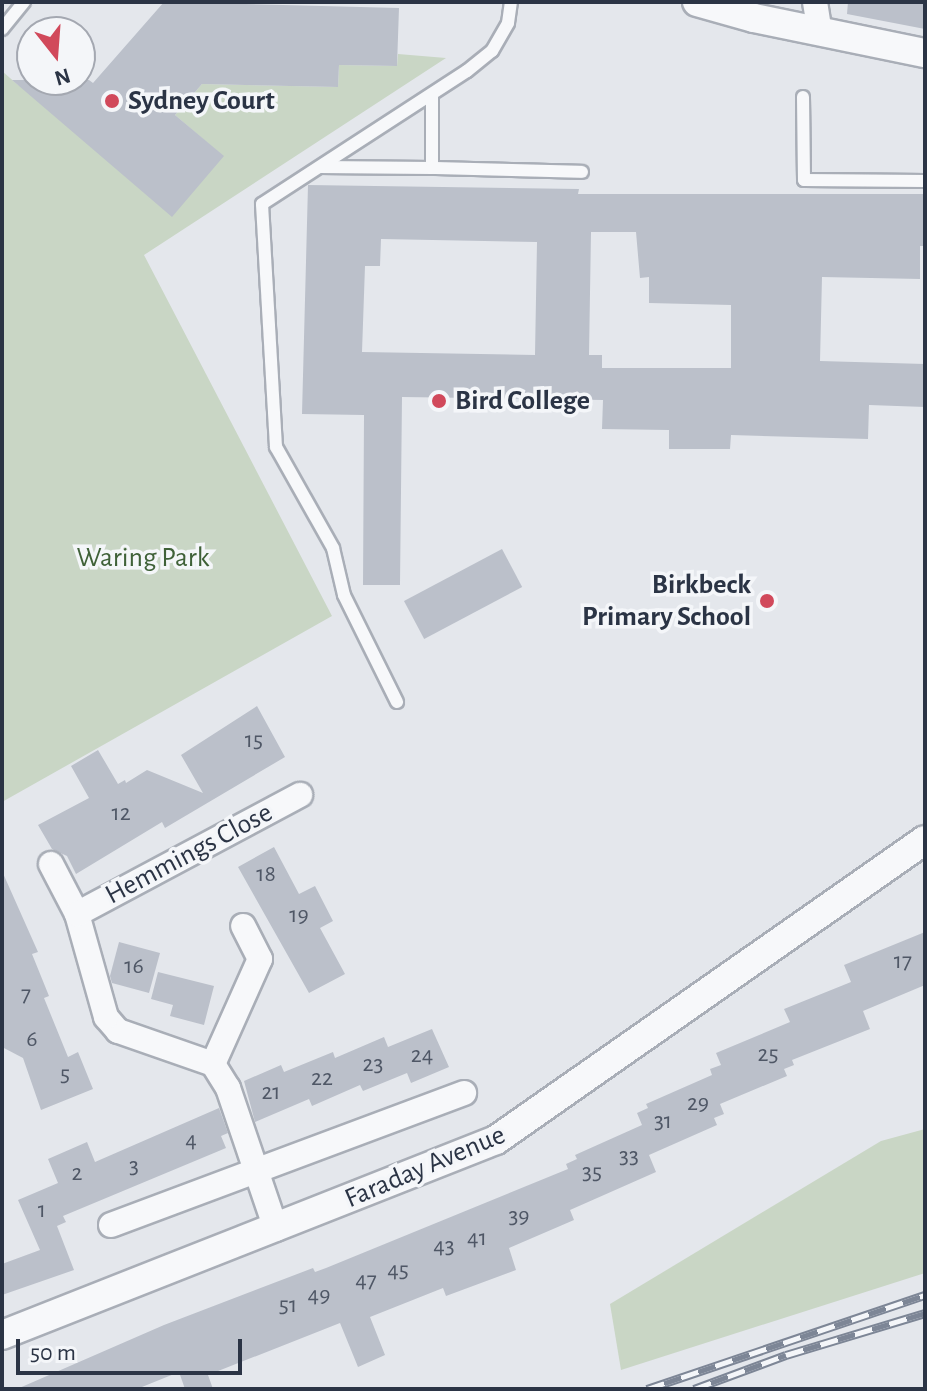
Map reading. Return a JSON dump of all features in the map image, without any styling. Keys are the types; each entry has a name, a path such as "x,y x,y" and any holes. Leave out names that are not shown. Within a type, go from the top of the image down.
{"street":[{"path":"697,2 820,33 925,53"},
{"path":"815,2 820,33"},
{"name":"Hemmings Close","path":"77,914 300,795"},
{"name":"Faraday Avenue","path":"2,1335 496,1140 925,840"},
{"name":"Hemmings Close","path":"51,864 77,914 106,1017 118,1031 213,1064"},
{"path":"243,926 260,959 213,1064 228,1088 276,1229"},
{"path":"111,1225 464,1093"}],"lane":[{"path":"2,29 24,2"},
{"path":"397,702 344,595 333,548 276,447 262,204 432,95 492,51 508,23 511,2"},
{"path":"432,95 432,168"},
{"path":"803,97 804,180 925,181"},
{"path":"318,167 582,172"}],"green space":[{"name":"Waring Park","path":"398,54 446,58 144,255 332,616 2,802 2,71 16,83 16,96 50,96 223,156 175,115 202,84 338,87 339,65 397,66"},
{"path":"925,1129 925,1273 621,1370 610,1304 881,1141"}],"building":[{"name":"Sydney Court","path":"164,2 399,8 397,66 339,65 338,87 202,84 175,115 224,156 172,217 31,96 96,96 96,80"},
{"path":"848,2 925,2 925,29 847,14"},
{"path":"308,185 579,189 578,194 925,194 925,246 920,246 920,279 822,277 820,361 925,364 925,407 869,405 868,439 731,435 730,449 669,449 669,430 602,429 603,400 402,397 400,585 363,585 364,415 302,414","holes":["591,232 636,232 640,278 649,277 649,303 731,305 731,368 602,368 602,355 589,355","381,239 537,242 535,355 362,352 365,266 380,266"]},
{"path":"502,549 522,587 424,639 404,601"},
{"path":"257,706 285,757 165,828 162,822 76,874 67,856 52,849 38,825 89,798 71,766 98,750 118,784 125,780 126,783 147,770 203,793 181,755"},
{"path":"274,847 299,894 315,886 333,921 320,928 345,974 309,993 238,867"},
{"path":"2,871 38,952 32,954 49,996 44,998 68,1057 78,1052 93,1089 41,1110 23,1058 2,1047"},
{"path":"925,932 925,985 863,1011 870,1029 792,1060 794,1065 784,1069 787,1076 720,1104 724,1114 714,1118 717,1125 649,1155 656,1172 570,1210 574,1220 509,1248 516,1270 446,1296 443,1288 370,1317 385,1355 358,1367 340,1323 208,1375 213,1389 185,1389 179,1372 137,1389 17,1389 164,1325 313,1268 315,1272 326,1268 568,1169 566,1164 577,1159 575,1155 642,1125 637,1113 648,1108 646,1104 712,1075 710,1069 721,1065 716,1053 790,1022 784,1009 851,982 844,965"},
{"path":"119,942 160,953 149,993 112,983 110,976"},
{"path":"158,972 214,986 204,1025 170,1016 173,1005 151,999"},
{"path":"432,1029 449,1067 411,1083 407,1073 363,1091 360,1085 312,1106 309,1099 255,1122 244,1081 281,1065 284,1072 333,1052 335,1058 384,1037 388,1047"},
{"path":"219,1108 228,1133 221,1136 226,1148 63,1216 66,1222 57,1226 74,1270 2,1295 2,1264 40,1250 18,1200 58,1183 48,1159 87,1142 95,1162"}],"railway":[{"path":"647,1389 925,1295"},
{"path":"694,1389 786,1355 925,1313"}],"place":[{"name":"Sydney Court","path":"112,101"},
{"name":"Bird College","path":"439,401"},
{"name":"Birkbeck Primary School","path":"767,601"}]}
